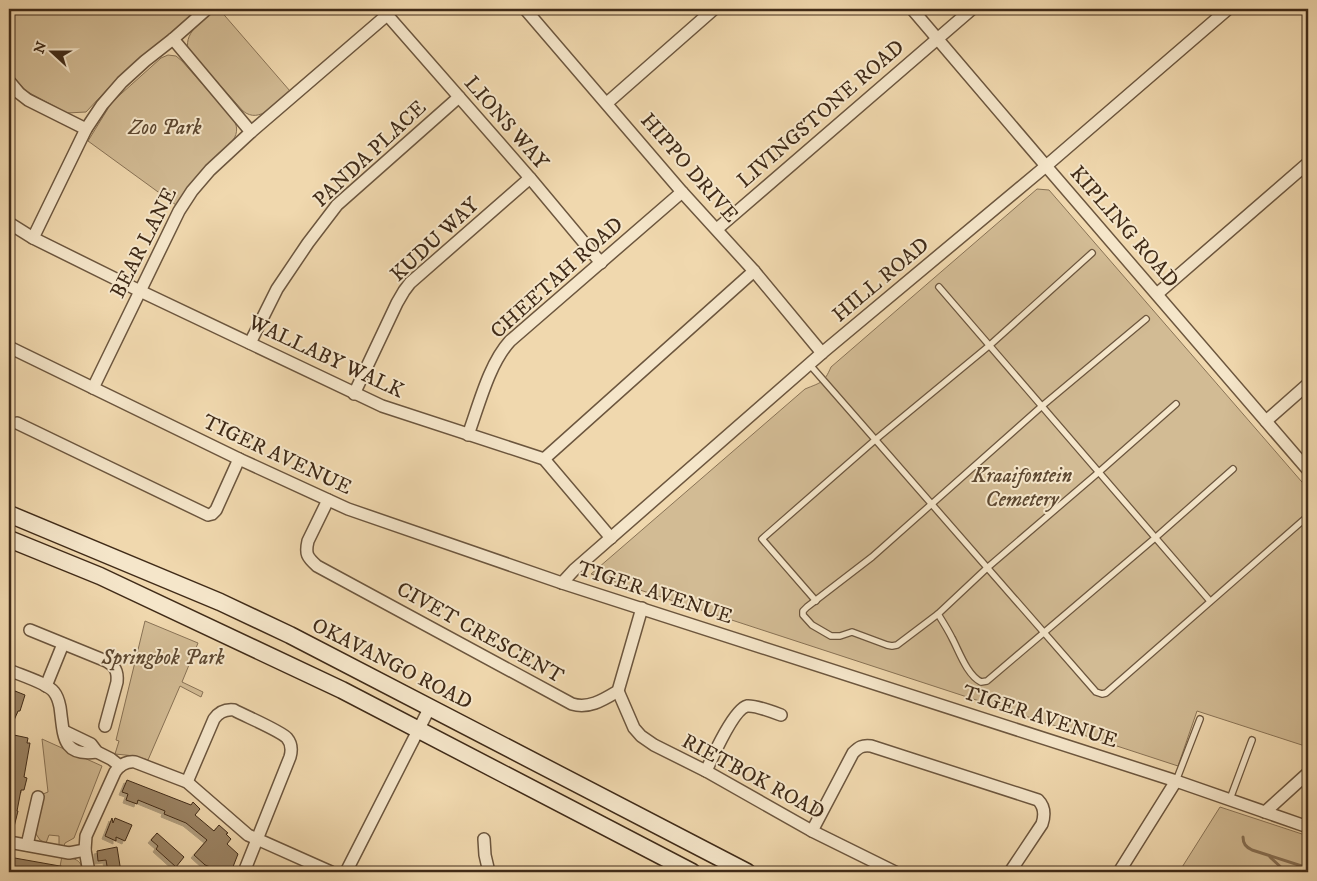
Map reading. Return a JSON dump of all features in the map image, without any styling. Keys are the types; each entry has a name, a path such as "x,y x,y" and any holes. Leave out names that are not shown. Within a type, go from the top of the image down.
{"main road":[{"name":"OKAVANGO ROAD","path":"9,514 220,602 290,635 747,872"},
{"path":"9,539 100,576 342,690 692,872"}],"street":[{"path":"33,238 86,129 102,105 122,82 208,9"},
{"name":"HIPPO DRIVE","path":"526,9 682,192 754,271 822,354"},
{"path":"607,102 714,9"},
{"name":"KIPLING ROAD","path":"912,9 1308,470"},
{"name":"LIVINGSTONE ROAD","path":"717,229 972,9"},
{"name":"HILL ROAD","path":"562,582 822,354 1046,166 1228,9"},
{"name":"LIONS WAY","path":"384,12 601,262"},
{"name":"BEAR LANE","path":"93,388 179,211 192,191 210,170 384,12"},
{"path":"173,39 251,132"},
{"path":"9,82 18,93 28,100 86,129"},
{"name":"PANDA PLACE","path":"250,343 277,289 308,243 337,205 458,98"},
{"path":"1157,294 1308,163"},
{"name":"KUDU WAY","path":"354,394 404,291 410,283 530,178"},
{"name":"CHEETAH ROAD","path":"468,435 494,365 510,341 682,192"},
{"name":"WALLABY WALK","path":"9,223 33,238 354,394 382,406 544,459"},
{"path":"611,538 544,459 754,271"},
{"name":"TIGER AVENUE","path":"9,346 239,459 348,509 562,582 1176,781 1308,826"},
{"path":"1266,421 1308,384"},
{"path":"17,423 208,515 216,510 239,459"},
{"name":"CIVET CRESCENT","path":"328,500 306,547 306,554 317,566 572,704 584,706 592,704 604,700 618,691"},
{"path":"618,691 642,608"},
{"path":"30,630 113,664 116,668 117,682 105,726"},
{"path":"46,686 63,644"},
{"path":"9,670 46,686 56,693 64,731 92,744 97,752 122,765"},
{"name":"RIETBOK ROAD","path":"618,691 634,728 640,736 654,746 706,771 812,831 895,872"},
{"path":"706,771 733,718 741,709 750,706 781,715"},
{"path":"346,872 430,707"},
{"path":"187,782 214,719 225,710 234,710 285,736 290,743 292,753 244,872"},
{"path":"812,831 853,753 858,747 871,746 1038,800 1043,806 1044,811 1042,824 1010,872"},
{"path":"89,872 85,850 87,832 115,772 122,765 134,762 187,782 248,835 332,872"},
{"path":"1265,812 1308,773"},
{"path":"1119,872 1176,781"},
{"path":"28,845 38,798"},
{"path":"484,839 489,872"},
{"path":"9,842 69,853 85,850"}],"lane":[{"path":"816,601 762,539 875,440 990,345 1092,253"},
{"path":"938,287 1210,601"},
{"path":"1146,319 1042,406 872,557 804,610 803,614 820,631 835,636 852,632 874,641 892,646 897,645 938,614 987,568 1176,404"},
{"path":"810,365 1096,692 1102,694 1106,693 1308,516"},
{"path":"938,614 974,677 981,682 987,681 1156,538 1233,469"},
{"path":"1176,781 1200,719"},
{"path":"1230,800 1252,740"}],"green space":[{"name":"Zoo Park","path":"9,9 198,9 115,81 86,112 67,113 26,91 9,72"},
{"name":"Zoo Park","path":"217,9 290,91 262,114 249,115 243,111 188,49 189,37 192,31 201,21"},
{"name":"Zoo Park","path":"168,55 176,56 182,61 232,118 237,129 233,140 201,172 176,205 88,141 112,102 161,58"},
{"name":"Kraaifontein Cemetery","path":"1037,189 1049,190 1308,489 1308,747 1197,711 1178,766 591,574 805,389 822,381 831,367"},
{"name":"Springbok Park","path":"145,621 198,643 182,682 203,692 201,697 180,686 148,760 135,756 115,754 119,741 116,740"},
{"path":"42,739 102,766 74,838 65,843 64,846 59,846 59,836 49,835 46,843 40,840 36,834 43,794 48,792"},
{"path":"1220,807 1308,836 1308,872 1179,872"},
{"path":"62,856 79,862 83,872 59,872"}],"building":[{"path":"15,691 25,695 20,711 18,711 9,732 9,709"},
{"path":"14,735 28,738 27,743 30,743 24,777 27,778 24,790 21,790 13,831 9,831 9,737 14,738"},
{"path":"127,780 191,805 193,802 200,809 195,815 214,831 219,825 228,833 226,834 231,839 227,844 238,854 231,872 224,872 205,865 194,855 207,840 186,823 164,814 165,811 138,800 137,804 126,800 128,794 122,792"},
{"path":"112,818 113,823 115,818 132,825 125,841 116,837 116,841 105,836"},
{"path":"157,833 184,857 176,867 156,849 158,846 151,840"},
{"path":"117,847 121,872 108,872 106,860 98,861 97,851"},
{"path":"9,857 71,868 71,872 13,872 13,868 9,867"}],"waterway":[{"path":"1243,837 1245,845 1252,850 1308,868"},
{"path":"1270,857 1286,872"}]}
